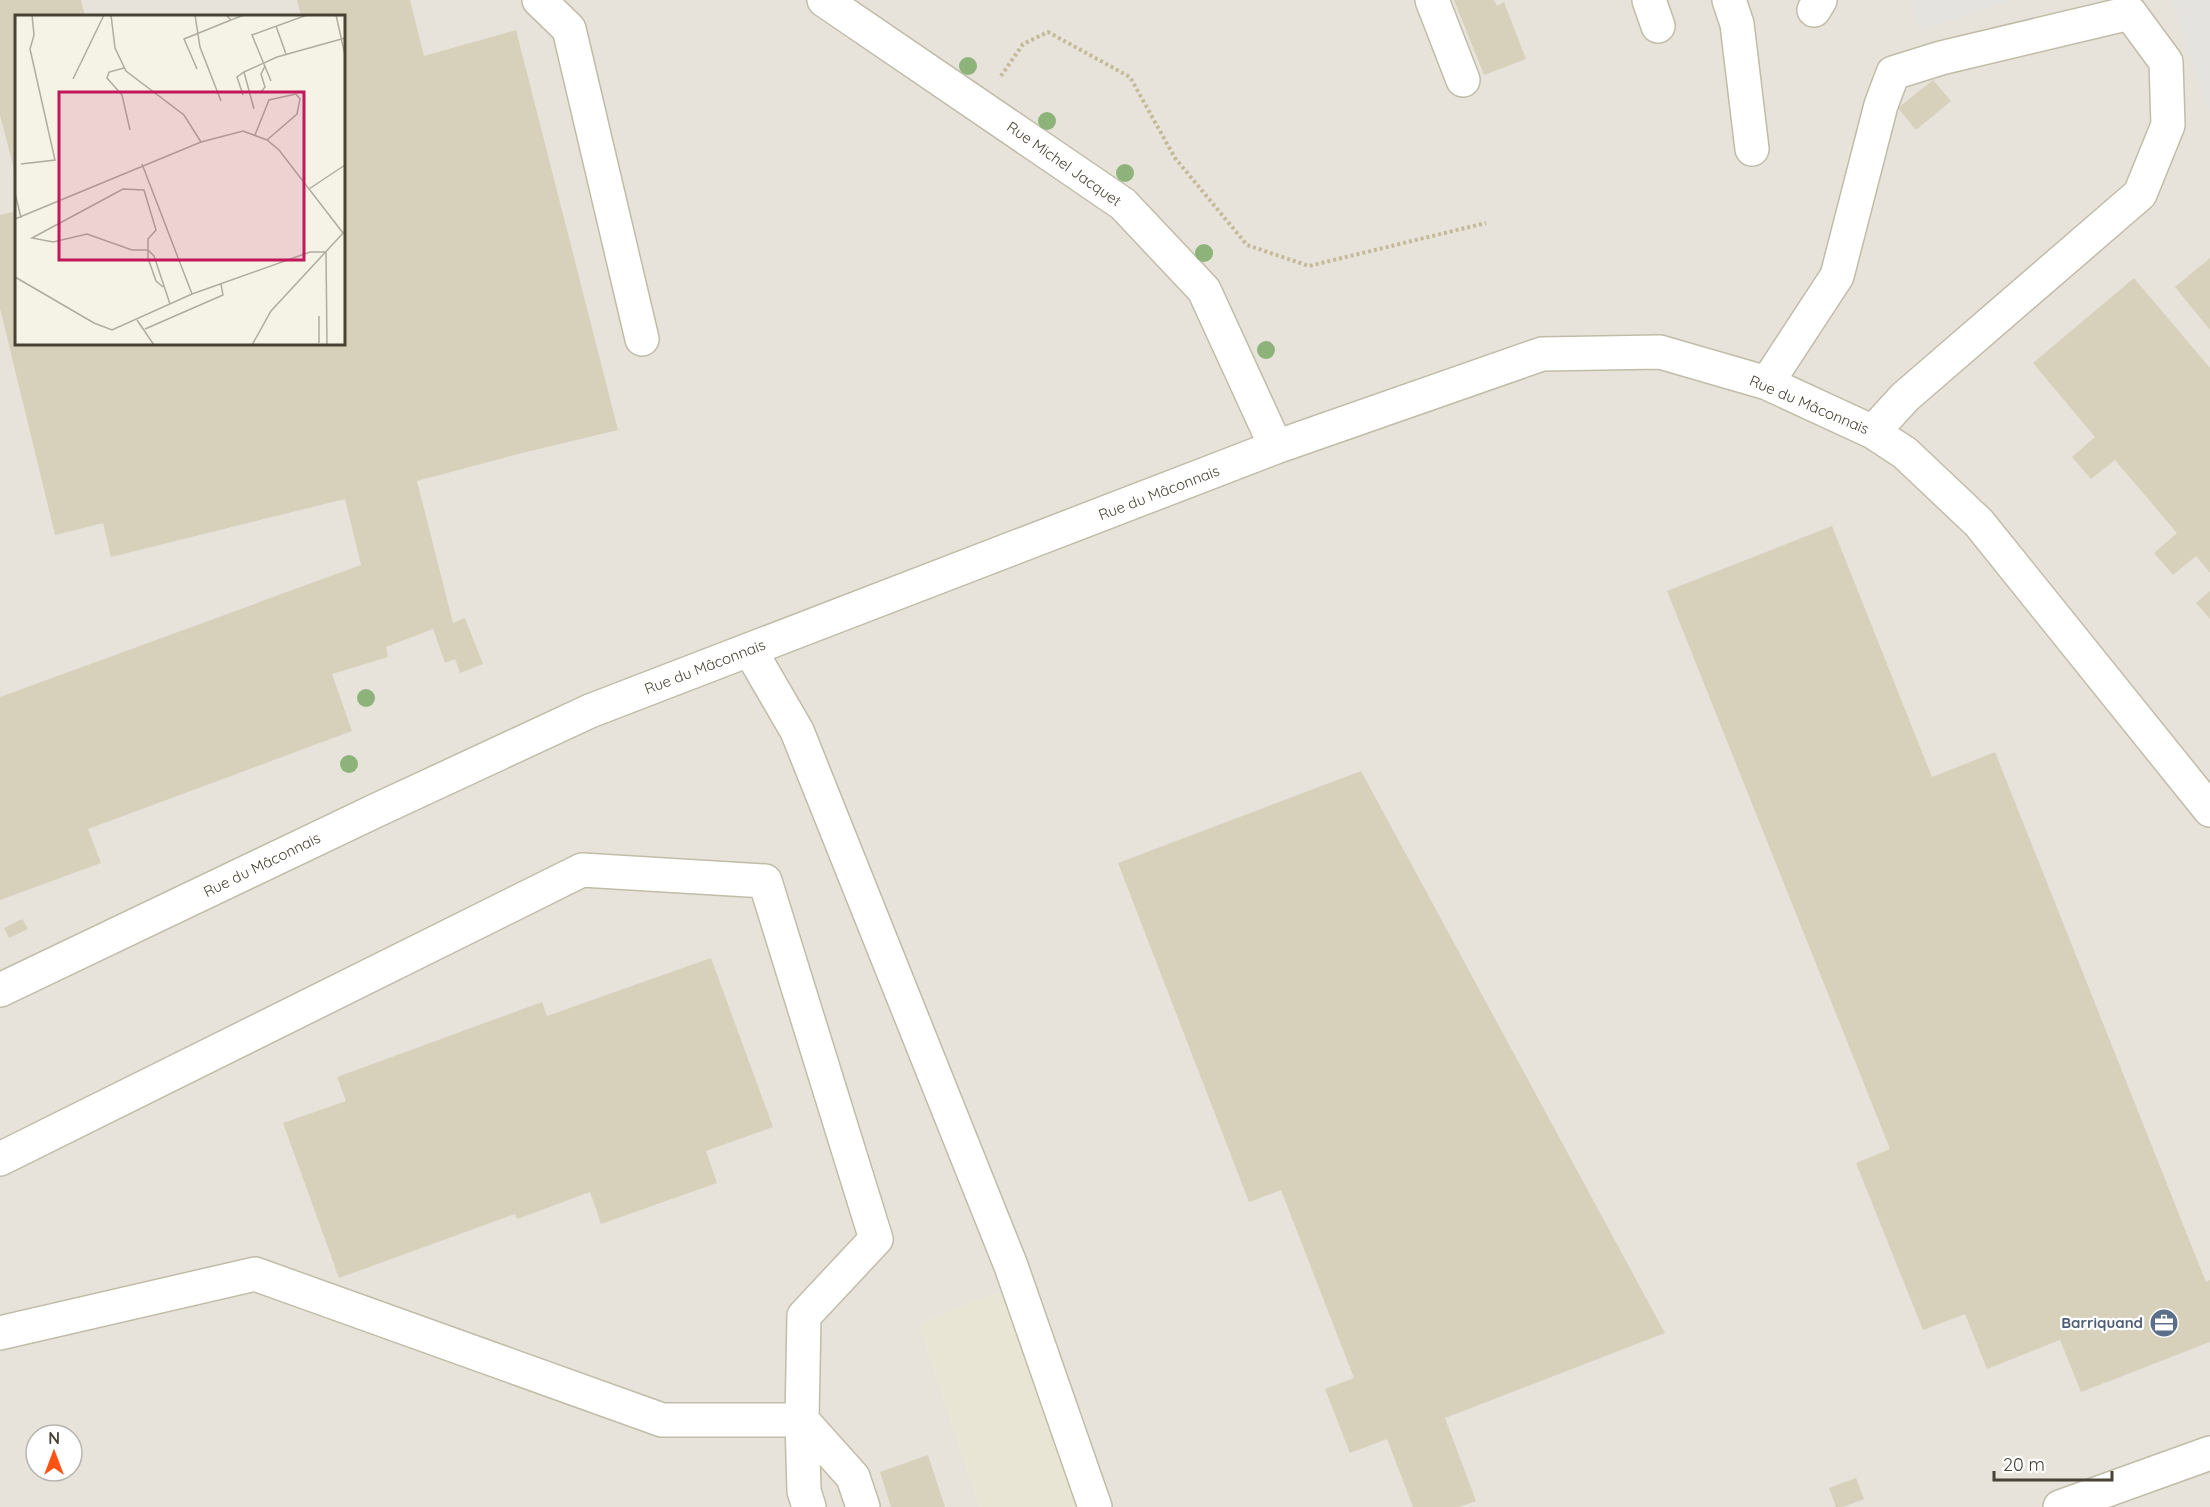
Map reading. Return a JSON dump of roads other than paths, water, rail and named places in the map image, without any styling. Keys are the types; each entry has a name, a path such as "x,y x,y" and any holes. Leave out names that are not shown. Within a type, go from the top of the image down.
{"street":[{"path":"539,0 569,29 642,339"},
{"name":"Rue Michel Jacquet","path":"824,0 1123,204 1204,290 1276,447"},
{"path":"1432,0 1463,80"},
{"path":"1729,0 1737,24 1752,149"},
{"path":"1767,383 1837,276 1881,105 1893,73 1941,58 2130,13 2166,63 2168,125 2140,195 1905,397 1873,432"},
{"name":"Rue du Mâconnais","path":"0,990 377,810 591,711 1276,447 1542,354 1660,352 1767,383 1873,432 1905,453 1979,523 2210,810"},
{"path":"750,650 797,731 1011,1266 1095,1507"},
{"path":"0,1159 582,870 765,881 876,1239 804,1316 802,1420 804,1491 809,1507"},
{"path":"0,1332 255,1274 662,1420 802,1420 853,1477 863,1507"},
{"path":"2060,1507 2210,1453"}],"place":[{"name":"Barriquand","path":"2164,1323"}]}
